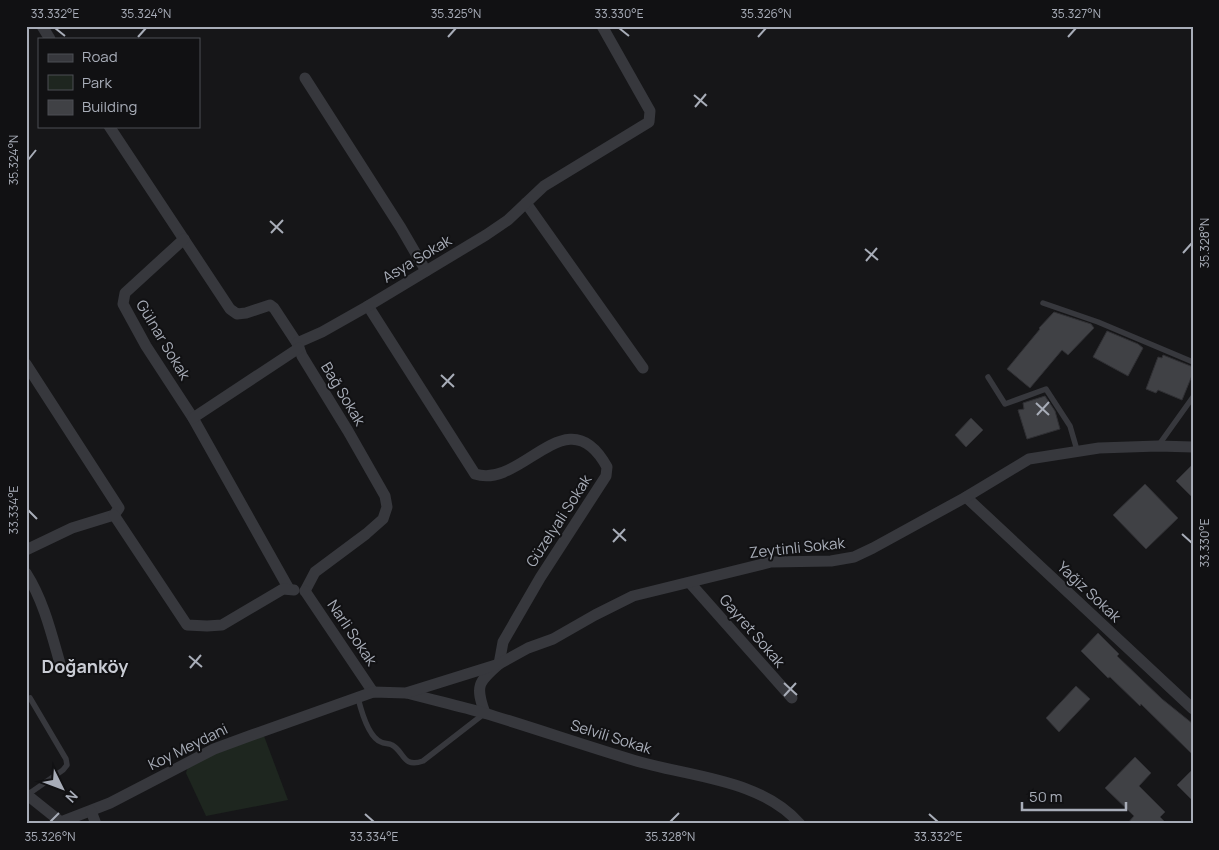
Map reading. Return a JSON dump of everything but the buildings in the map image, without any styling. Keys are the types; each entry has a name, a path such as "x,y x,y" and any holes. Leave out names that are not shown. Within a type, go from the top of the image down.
{"street":[{"path":"42,26 49,38"},
{"name":"Asya Sokak","path":"193,418 298,346 486,235 508,220 544,186 649,122 650,110 602,26"},
{"path":"304,78 401,228 426,271"},
{"path":"110,128 184,239"},
{"path":"526,202 643,368"},
{"name":"Bağ Sokak","path":"184,239 230,309 237,314 270,305 274,308 385,496 387,507 383,519 315,572 305,591"},
{"name":"Gülnar Sokak","path":"184,239 125,293 123,304 146,346 193,418 289,589"},
{"name":"Güzelyali Sokak","path":"368,306 475,474 484,477 493,476 518,465 546,447 560,441 576,439 586,442 594,448 607,467 606,476 540,578 503,642 499,664"},
{"path":"26,364 119,508 114,515 72,528 26,550"},
{"name":"Zeytinli Sokak","path":"373,692 406,693 499,664 528,648 553,639 633,596 771,562 831,561 854,557 966,497 1029,459 1078,450 1158,446 1193,447"},
{"name":"Yağiz Sokak","path":"966,497 1193,709"},
{"path":"114,515 187,625 222,625 283,589 305,591"},
{"path":"26,573 34,585 62,667"},
{"name":"Gayret Sokak","path":"690,583 792,698"},
{"name":"Narli Sokak","path":"305,591 373,692"},
{"path":"485,713 478,695 482,679 499,664"},
{"name":"Koy Meydani","path":"26,794 61,822 110,803 214,749 373,692"},
{"name":"Selvili Sokak","path":"406,693 485,713 636,761 761,794 780,805 800,824"},
{"path":"91,811 96,824"}],"lane":[{"path":"1043,303 1098,322 1193,362"},
{"path":"988,378 1005,404 1046,389 1070,426 1078,450"},
{"path":"1158,446 1193,396"},
{"path":"26,794 63,770 67,765 66,759 30,698"},
{"path":"358,698 364,718 375,738 381,743 392,745 403,758 417,763 423,761 485,713"}],"green space":[{"path":"264,736 288,800 206,816 186,773 188,766 227,747"}],"district":[{"name":"Doğanköy","path":"85,667"}]}
